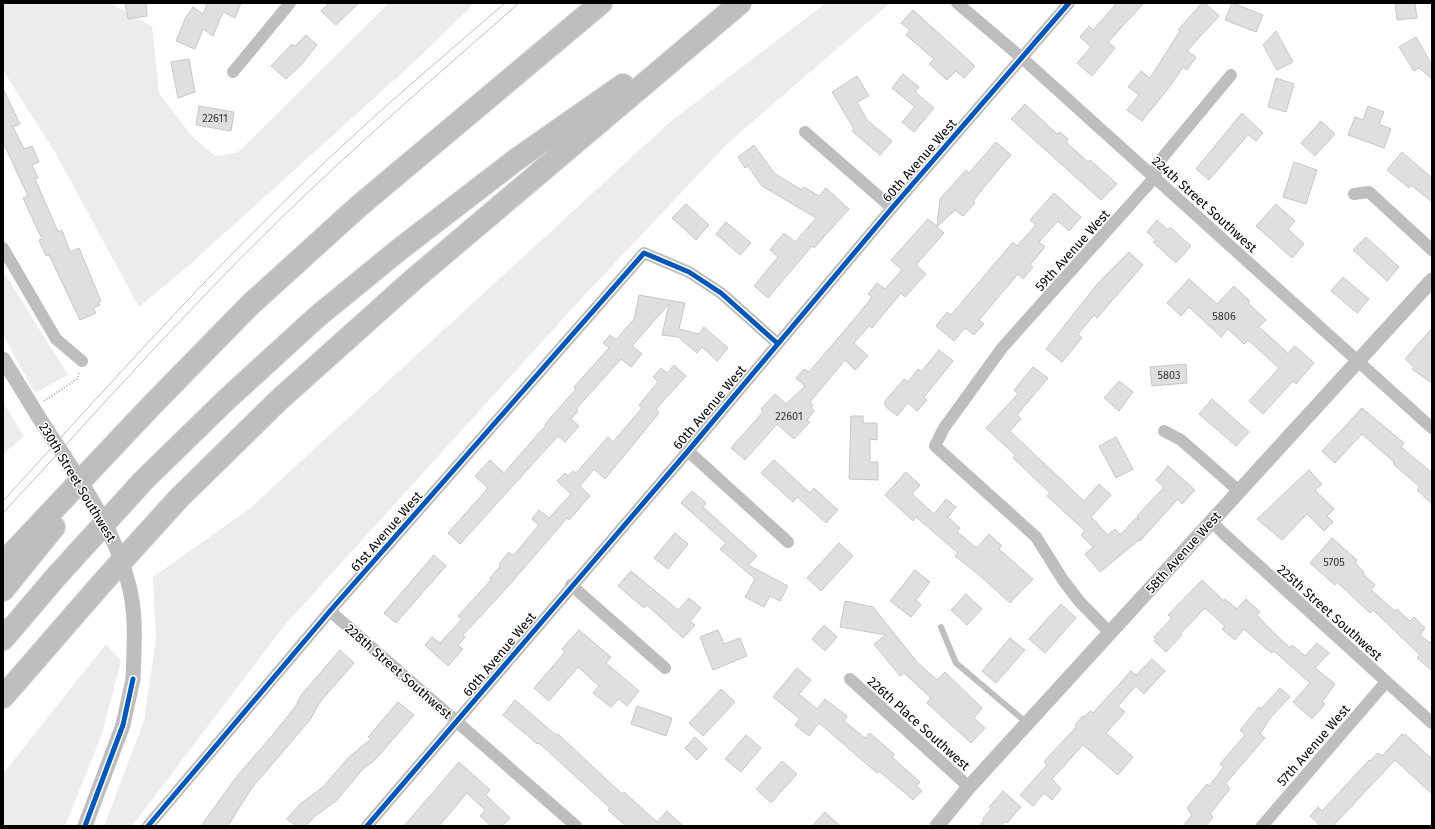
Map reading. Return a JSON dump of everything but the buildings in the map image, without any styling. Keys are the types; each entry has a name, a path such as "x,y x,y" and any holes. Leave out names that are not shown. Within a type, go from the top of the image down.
{"highway":[{"path":"3,563 152,405 251,304 359,206 601,3"},
{"path":"3,697 102,583 179,498 280,399 420,274 740,3"},
{"path":"3,639 55,578 143,481 226,400 318,316 400,249 517,159 745,3"},
{"path":"3,590 152,405"}],"street":[{"path":"232,72 290,3"},
{"name":"224th Street Southwest","path":"957,3 1022,58 1432,428"},
{"name":"60th Avenue West","path":"367,826 457,722 571,585 688,451 777,343 892,208 1069,3"},
{"name":"59th Avenue West","path":"1110,633 1079,602 1063,580 1036,537 936,446 944,428 1002,348 1155,178 1158,163 1231,75"},
{"path":"805,132 892,208"},
{"path":"1354,194 1368,192 1432,250"},
{"path":"3,248 56,339 82,361"},
{"name":"61st Avenue West","path":"148,826 330,611 644,254 690,272 721,293 777,343"},
{"name":"58th Avenue West","path":"937,826 969,788 1239,490 1432,280"},
{"path":"3,359 40,409"},
{"name":"230th Street Southwest","path":"40,409 99,513 117,549 129,583 135,625 133,679 123,725 85,826"},
{"path":"1164,431 1181,440 1239,490"},
{"path":"688,451 788,542"},
{"name":"225th Street Southwest","path":"1211,521 1432,723"},
{"path":"571,585 665,668"},
{"name":"228th Street Southwest","path":"330,611 576,826"},
{"name":"226th Place Southwest","path":"850,679 969,788"},
{"name":"57th Avenue West","path":"1262,826 1386,682"}],"lane":[{"path":"941,627 956,663 1028,724"}],"path":[{"path":"40,409 77,379"}],"shaded area":[{"path":"3,3 110,3 152,26 159,93 191,135 215,156 237,153 389,3 475,3 414,62 187,267 139,307 56,154 3,70"},
{"path":"826,3 890,3 728,143 580,300 284,626 132,826 104,826 144,721 156,638 153,577 249,509 670,122"},
{"path":"3,271 68,375 35,393 3,335"},
{"path":"3,403 24,436 3,454"},
{"path":"106,644 121,661 102,734 65,826 3,826 3,774"}],"tram line":[{"path":"3,501 202,285 284,202 370,120 505,3"},
{"path":"3,513 172,330 276,223 366,139 519,3"}],"cycle path":[{"path":"367,826 688,451 892,208 1069,3"},
{"path":"148,826 330,611 644,253 689,272 721,293 777,343"},
{"path":"85,826 123,725 133,679"}]}
